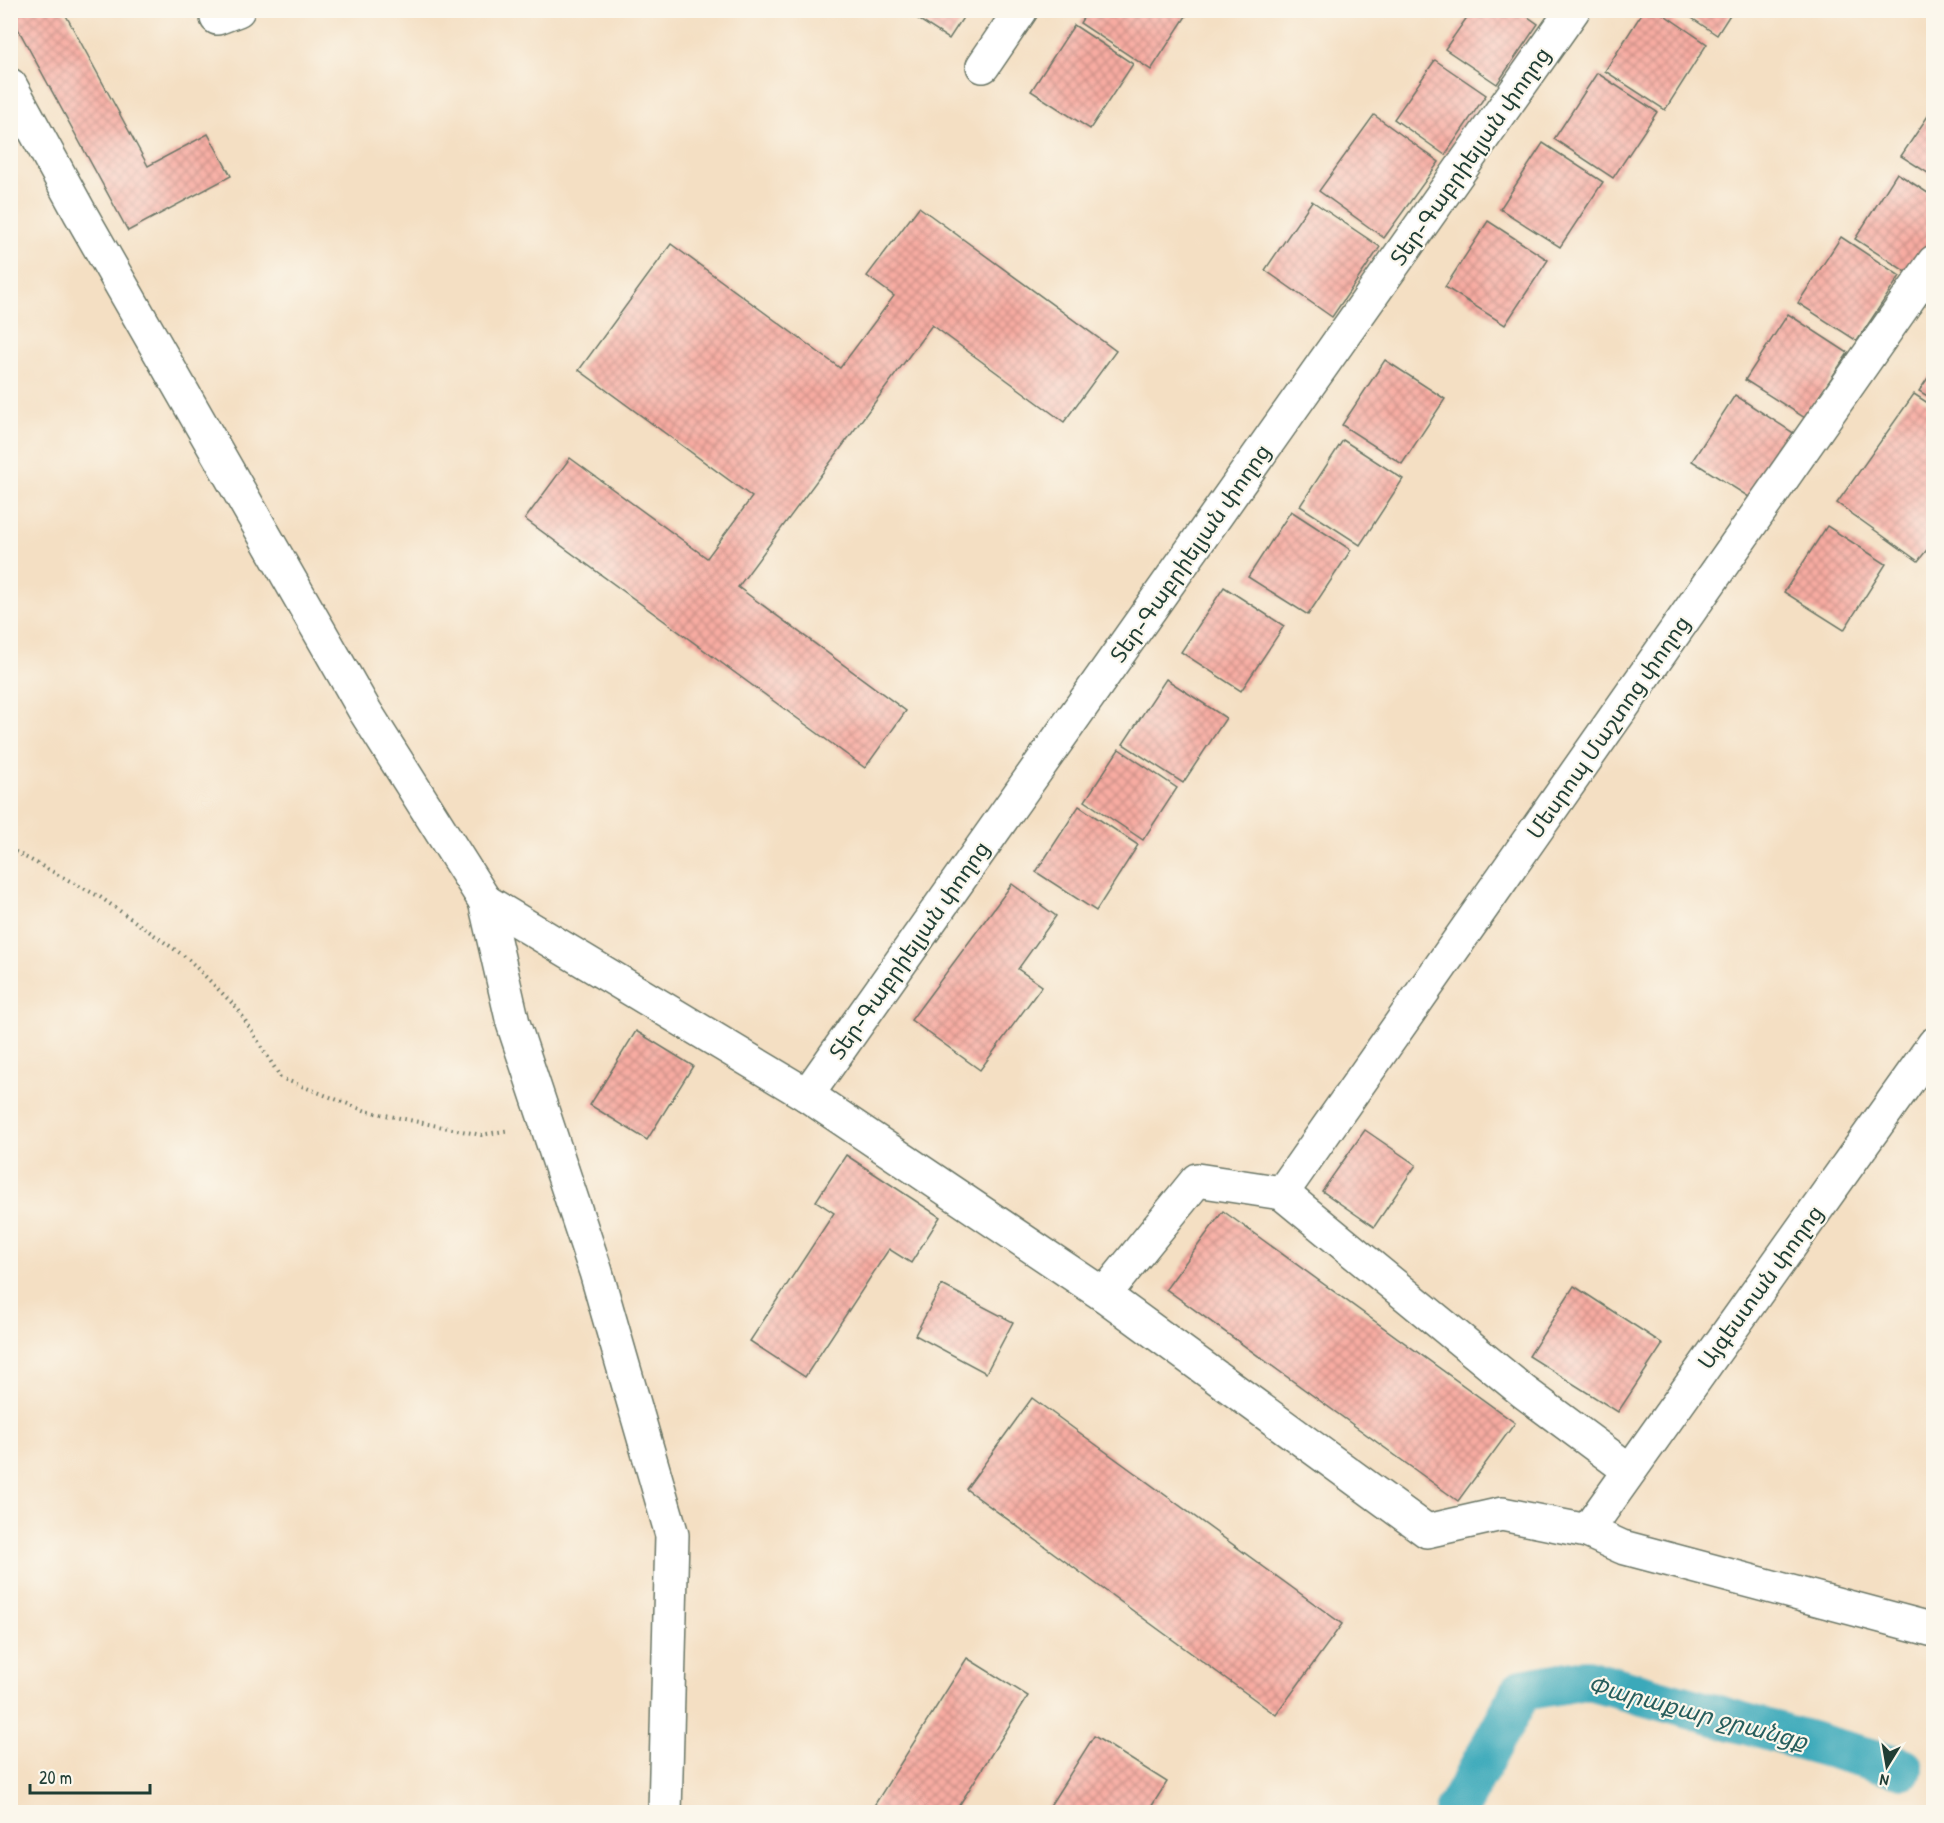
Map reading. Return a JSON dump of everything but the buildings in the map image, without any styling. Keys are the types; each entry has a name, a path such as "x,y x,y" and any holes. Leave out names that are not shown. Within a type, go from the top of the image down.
{"street":[{"path":"983,66 1021,10"},
{"name":"Տեր-Գաբրիելյան փողոց","path":"807,1095 1573,10"},
{"path":"10,85 80,213 365,711 485,901 513,1023 596,1272 672,1534 666,1812"},
{"name":"Մեսրոպ Մաշտոց փողոց","path":"1282,1192 1934,262"},
{"path":"485,901 807,1095 1104,1295 1427,1532 1502,1514 1587,1531 1622,1547 1934,1630"},
{"name":"Այգեստան փողոց","path":"1587,1531 1934,1044"},
{"path":"1104,1295 1197,1180 1282,1192 1524,1392 1629,1470"}],"path":[{"path":"10,849 100,897 187,958 238,1008 281,1078 366,1111 481,1136 546,1123"}],"waterway":[{"name":"Փարաքար ջրանցք","path":"1455,1812 1522,1690 1586,1679 1903,1768"}]}
